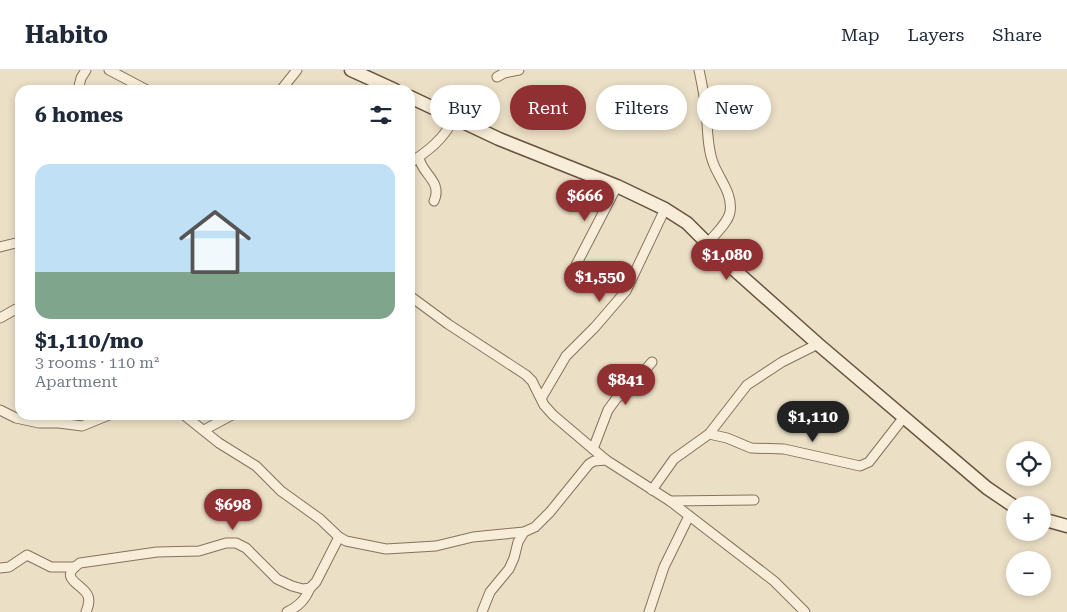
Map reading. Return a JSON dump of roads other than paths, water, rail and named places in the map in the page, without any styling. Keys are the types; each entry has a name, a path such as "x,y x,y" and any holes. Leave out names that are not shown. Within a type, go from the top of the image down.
{"street":[{"path":"79,85 86,70"},
{"path":"108,70 137,85"},
{"path":"285,85 298,70"},
{"path":"351,70 384,85"},
{"path":"497,77 504,73 519,70"},
{"path":"700,70 708,143 713,164 726,188 730,212 708,243"},
{"path":"415,99 430,107"},
{"path":"415,160 439,141 448,130"},
{"path":"480,130 514,146 617,186 665,209 687,223 729,265 818,344 987,488 1006,502"},
{"path":"419,157 420,162 436,186 437,191 434,201"},
{"path":"574,269 617,186"},
{"path":"542,397 566,356 595,328 626,291 665,209"},
{"path":"0,248 15,244"},
{"path":"415,300 448,324 526,375 542,397 544,405 553,415 593,449 606,460 670,501 774,581 805,612"},
{"path":"0,318 15,310"},
{"path":"652,490 674,459 709,434 748,385 782,362 818,344"},
{"path":"593,449 608,410 616,399 635,382 652,362"},
{"path":"0,410 15,418"},
{"path":"709,434 751,448 784,449 860,466 869,462 904,417"},
{"path":"23,420 38,424 59,423 82,426 97,420"},
{"path":"191,420 219,443 256,466 281,491 320,519 339,537 346,541 386,549 436,546 473,537 524,532 535,526 550,512 589,464 594,461 606,460"},
{"path":"204,430 223,420"},
{"path":"670,501 754,500"},
{"path":"649,612 664,567 689,516"},
{"path":"1051,522 1067,526"},
{"path":"482,612 490,592 509,569 518,542 524,532"},
{"path":"288,612 298,606 306,597 320,575 339,537"},
{"path":"0,568 9,567 27,555 51,567 75,567 86,562 157,552 199,551 226,543 236,543 246,548 277,579 292,586 304,589 310,588"},
{"path":"75,567 71,578 88,595 89,600 86,612"}]}
